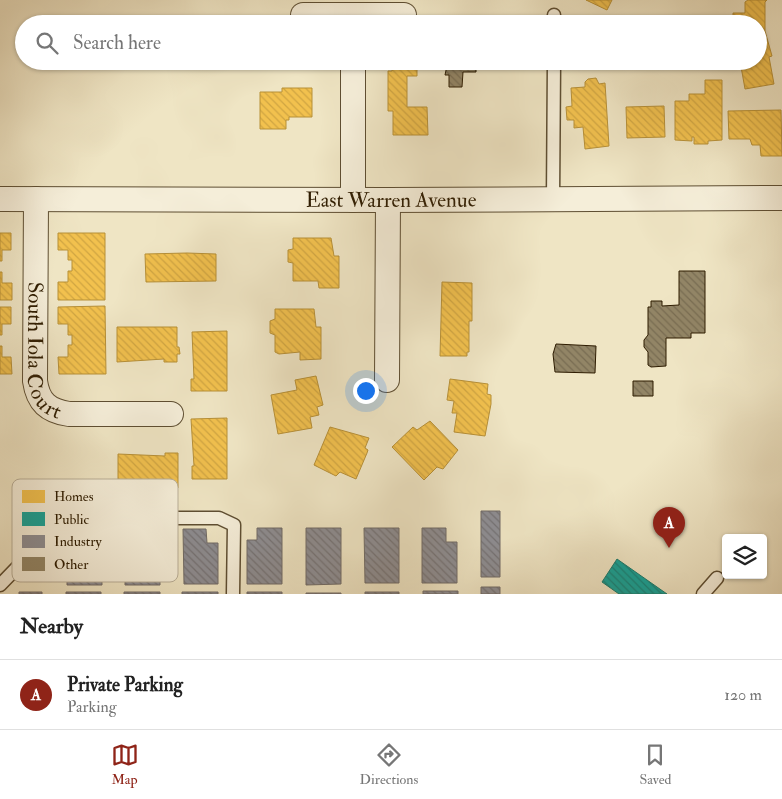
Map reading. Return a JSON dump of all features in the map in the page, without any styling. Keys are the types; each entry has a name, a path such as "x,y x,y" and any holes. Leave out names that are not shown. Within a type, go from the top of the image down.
{"street":[{"path":"353,200 354,70"},
{"name":"East Warren Avenue","path":"0,199 782,198"},
{"name":"South Iola Court","path":"36,199 35,381 40,400 53,411 69,414 171,414"},
{"path":"387,380 388,200"}],"lane":[{"path":"553,199 554,70"},
{"path":"178,518 219,518 234,525 233,594"},
{"path":"0,586 12,573"},
{"path":"703,594 717,578"}],"building: Homes":[{"path":"586,0 612,0 607,10"},
{"path":"748,0 767,0 765,2 765,15 733,15 733,13 745,13 745,2"},
{"path":"767,38 772,56 769,57 774,84 745,89 742,70 767,70"},
{"path":"417,70 417,76 407,76 407,107 427,107 428,135 393,135 393,111 388,111 388,71"},
{"path":"596,78 599,84 605,83 609,146 585,149 583,127 574,128 574,120 567,120 566,107 572,106 571,88 585,87 585,82 588,79"},
{"path":"705,80 722,80 722,140 708,141 708,144 694,144 694,137 692,137 692,141 675,140 675,101 689,101 689,94 705,94"},
{"path":"282,88 312,88 312,117 289,117 289,120 286,120 286,129 260,129 260,92 282,92"},
{"path":"664,106 665,137 627,138 626,107"},
{"path":"781,110 782,156 761,156 760,145 752,145 750,139 729,139 728,111"},
{"path":"0,233 11,233 11,250 2,250 2,261 0,261"},
{"path":"58,233 105,233 105,300 58,300 58,282 68,282 68,271 72,271 72,260 68,260 68,250 58,250"},
{"path":"293,238 331,238 334,256 339,256 339,288 319,288 318,281 293,281 293,263 288,262 288,250 293,249"},
{"path":"145,254 216,254 216,281 146,282"},
{"path":"0,272 2,272 2,283 12,283 12,300 0,300"},
{"path":"442,282 472,283 472,321 469,321 469,352 467,352 467,356 440,356"},
{"path":"105,306 106,374 59,374 58,357 68,357 68,345 72,345 72,335 68,335 68,324 58,324 58,307"},
{"path":"0,307 11,307 11,324 2,324 2,335 0,335"},
{"path":"275,309 314,309 316,327 321,327 321,359 300,360 300,352 279,354 275,352 275,335 270,333 270,321 275,319"},
{"path":"117,327 177,327 177,347 179,347 180,354 177,354 177,362 164,362 164,359 117,362"},
{"path":"227,331 227,391 191,391 191,379 194,379 192,332"},
{"path":"0,346 2,346 2,357 11,357 12,374 0,374"},
{"path":"316,376 323,405 317,407 319,415 310,417 312,428 278,434 271,395 297,390 295,380"},
{"path":"450,379 488,384 487,394 491,395 491,404 485,436 454,432 457,413 452,413 454,401 447,400"},
{"path":"227,418 227,479 192,479 192,466 194,466 191,419"},
{"path":"430,421 458,450 443,469 437,467 424,480 392,447 413,427 417,430"},
{"path":"330,427 369,438 365,448 368,450 356,479 340,472 336,476 314,465"},
{"path":"165,453 178,453 178,479 118,479 118,454 165,456"}],"building: Public":[{"path":"617,559 667,594 619,594 602,582"}],"building: Industry":[{"path":"481,511 500,511 500,577 481,577"},
{"path":"257,528 282,528 282,584 247,584 247,540 257,540"},
{"path":"306,528 341,528 341,584 306,585"},
{"path":"364,528 399,528 399,583 365,583"},
{"path":"422,528 446,528 446,542 457,542 457,583 422,583"},
{"path":"183,529 206,529 207,543 218,543 218,584 184,584"},
{"path":"67,582 102,582 102,585 67,585"},
{"path":"125,582 160,582 160,585 125,585"},
{"path":"481,587 500,587 500,594 481,594"},
{"path":"423,591 458,591 458,594 423,594"},
{"path":"19,592 42,592 42,594 19,594"},
{"path":"66,592 101,592 101,594 66,594"},
{"path":"124,592 160,592 160,594 124,594"},
{"path":"182,592 218,592 218,594 182,594"},
{"path":"247,592 282,592 282,594 247,594"},
{"path":"365,592 399,592 399,594 365,594"},
{"path":"341,593 341,594 306,594"}],"building: Other":[{"path":"446,70 476,70 476,72 463,72 462,87 449,87 449,75 445,75"},
{"path":"679,271 705,271 705,333 691,333 691,338 666,338 666,366 651,367 648,365 648,352 644,347 644,340 648,335 648,307 651,307 651,301 662,301 662,306 679,305"},
{"path":"556,344 596,346 595,373 555,372 553,354"},
{"path":"633,381 653,381 653,396 633,396"}],"place":[{"name":"Private Parking","path":"669,548"}]}
